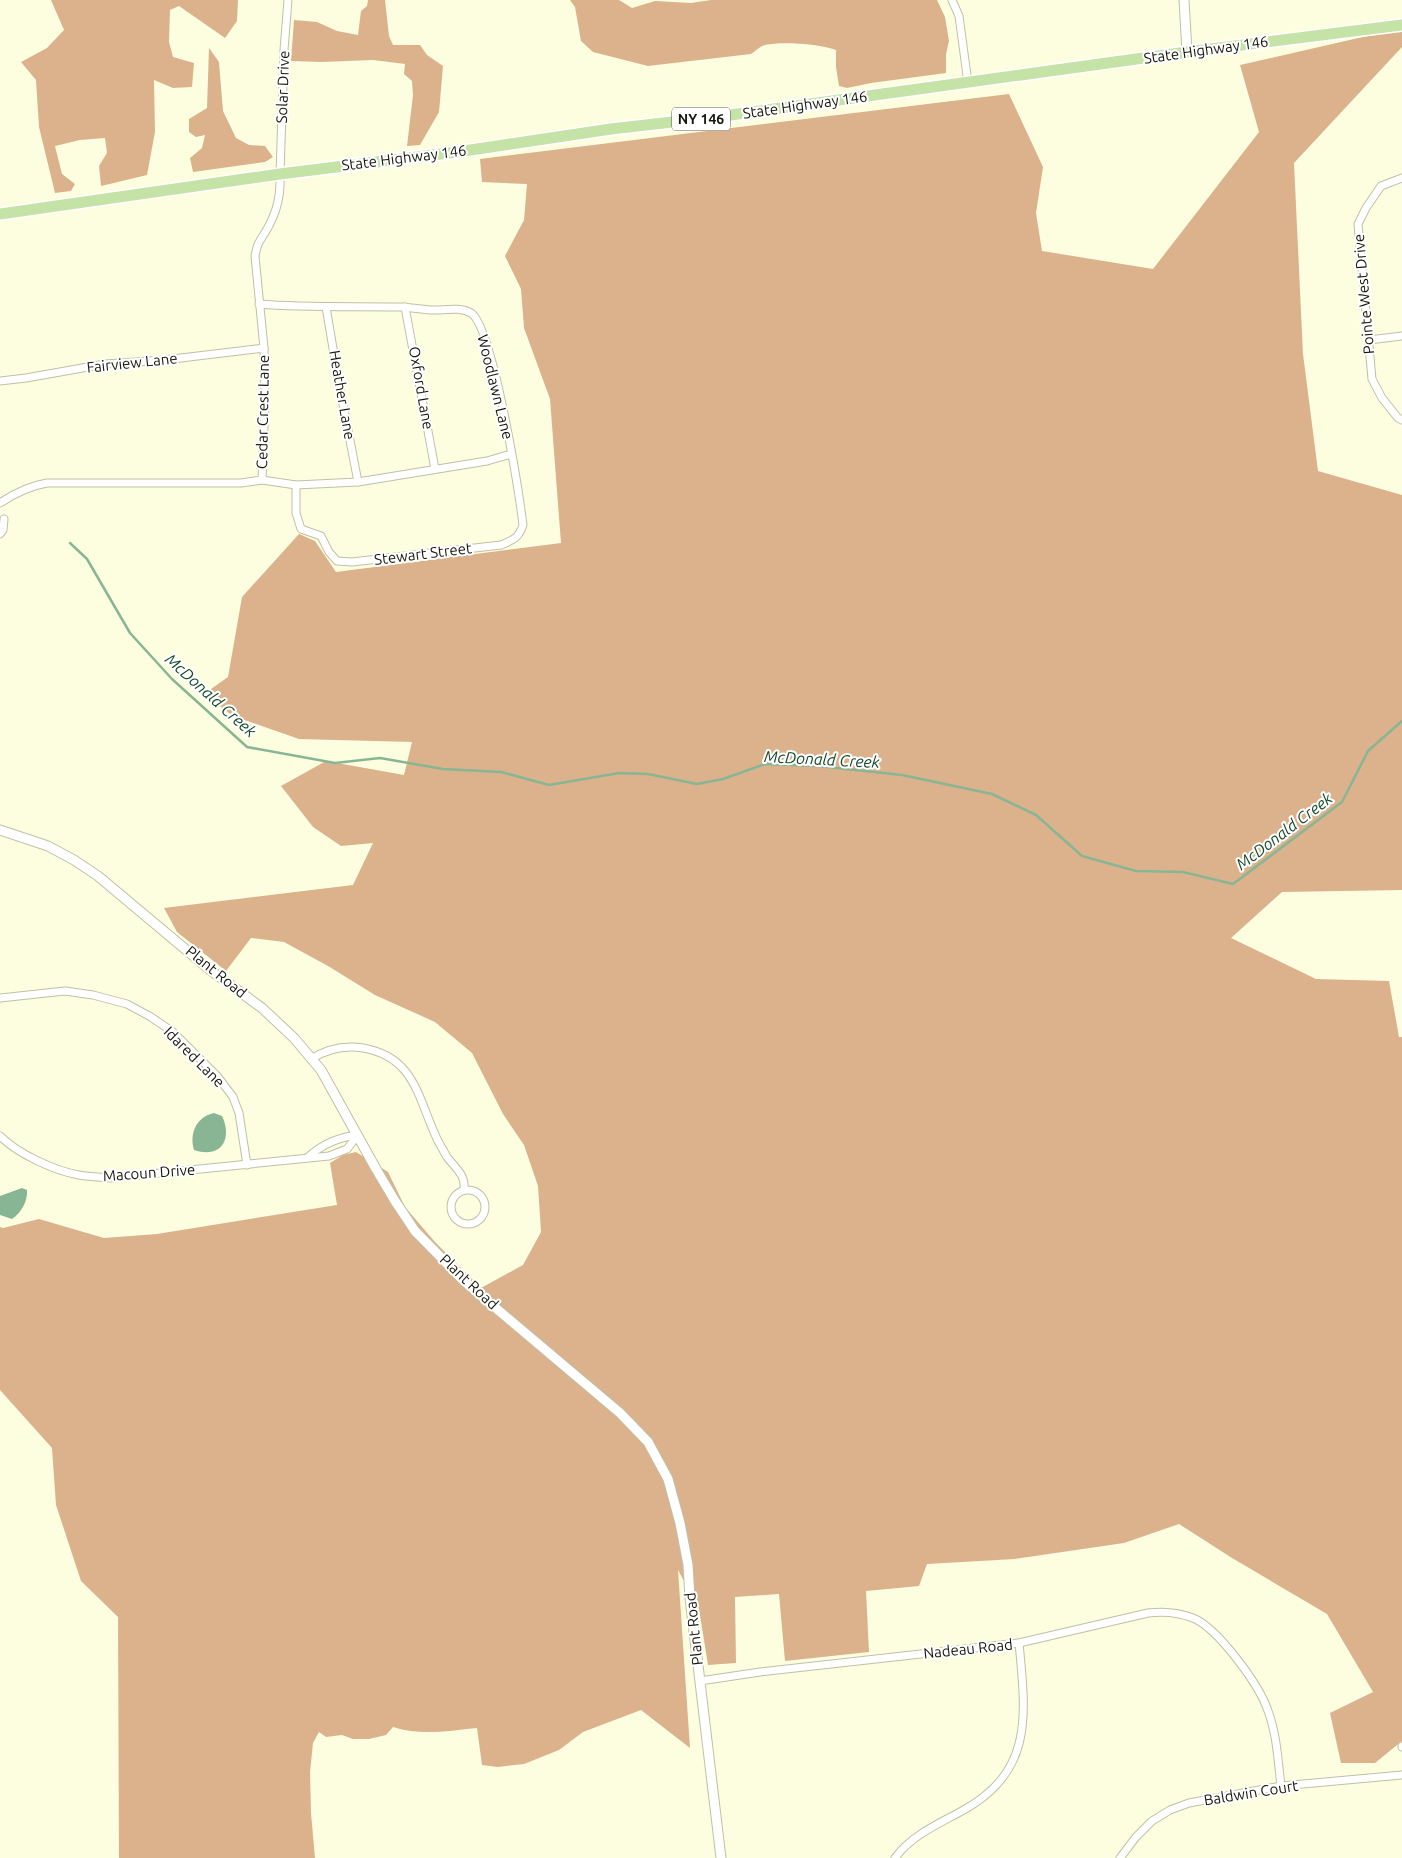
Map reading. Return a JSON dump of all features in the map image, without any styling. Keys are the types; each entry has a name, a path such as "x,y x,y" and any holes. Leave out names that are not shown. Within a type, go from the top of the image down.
{"main road":[{"name":"State Highway 146","path":"0,214 280,174 457,152 611,129 716,117 1187,52 1402,25"}],"street":[{"name":"Solar Drive","path":"280,174 284,50 288,0"},
{"path":"952,0 959,16 968,83"},
{"path":"1184,0 1187,52"},
{"name":"Cedar Crest Lane","path":"0,503 26,489 47,483 241,483 262,480 265,400 264,348 255,256 257,242 274,215 279,201 281,194 280,174"},
{"name":"Pointe West Drive","path":"1402,178 1381,186 1358,224 1372,379 1382,398 1398,418 1402,420"},
{"name":"Woodlawn Lane","path":"259,304 291,307 406,307 431,310 464,310 474,316 486,341 496,379 511,454 487,460 358,482 296,485 262,480"},
{"name":"Heather Lane","path":"326,307 358,482"},
{"name":"Oxford Lane","path":"406,307 435,469"},
{"path":"1369,340 1402,336"},
{"name":"Fairview Lane","path":"0,381 105,364 164,360 264,348"},
{"name":"Stewart Street","path":"296,485 296,512 301,529 321,536 329,552 337,560 352,562 501,545 515,540 523,525 511,454"},
{"path":"0,534 3,530 4,519"},
{"name":"Plant Road","path":"0,830 48,846 98,876 209,969 262,1008 294,1038 321,1070 395,1201 416,1231 465,1282 620,1413 648,1442 668,1479 680,1523 688,1565 690,1598 721,1858"},
{"name":"Idared Lane","path":"0,998 65,991 93,995 126,1004 151,1017 173,1032 218,1077 233,1097 239,1113 248,1165"},
{"path":"312,1059 329,1050 356,1047 373,1050 388,1056 403,1068 418,1091 446,1156 462,1176 465,1182 464,1190"},
{"name":"Macoun Drive","path":"0,1136 7,1143 42,1163 78,1175 110,1178 329,1156 347,1149 358,1136"},
{"name":"Macoun Drive","path":"307,1158 320,1147 343,1137 358,1136"},
{"path":"464,1190 475,1191 484,1199 485,1211 473,1223 462,1223 453,1216 451,1211 450,1206 454,1196 464,1190"},
{"name":"Nadeau Road","path":"700,1681 760,1672 1019,1643 1148,1613 1168,1611 1194,1618 1207,1626 1224,1644 1262,1696 1274,1730 1281,1786"},
{"path":"895,1858 902,1848 919,1834 976,1804 1008,1773 1014,1759 1023,1724 1024,1698 1019,1643"},
{"name":"Baldwin Court","path":"1120,1858 1136,1837 1152,1821 1170,1810 1188,1803 1281,1786 1402,1775"}],"shaded area":[{"path":"51,0 238,0 237,21 225,38 179,6 170,10 169,42 173,57 194,63 192,87 173,88 154,80 155,132 147,175 101,186 99,166 107,153 105,138 80,140 55,146 62,174 75,184 71,191 55,193 39,127 36,80 21,62 47,48 64,30"},
{"path":"368,0 385,0 389,36 393,45 420,45 427,55 443,66 439,112 420,145 407,146 413,95 412,81 404,74 405,64 373,60 291,61 294,20 317,22 337,31 358,35 361,11 367,6"},
{"path":"570,0 619,0 632,8 655,1 691,3 711,0 937,0 945,17 949,41 946,54 946,73 847,88 839,86 836,50 820,46 790,43 765,45 751,54 648,66 593,52 581,41 575,7"},
{"path":"1402,28 1402,47 1294,163 1303,354 1318,471 1402,495 1402,890 1282,892 1231,938 1316,979 1389,981 1399,1037 1402,1037 1402,1741 1375,1763 1341,1763 1330,1713 1373,1692 1327,1614 1232,1558 1179,1524 1124,1543 1015,1559 927,1564 919,1586 866,1591 869,1652 785,1661 779,1594 735,1597 736,1663 708,1665 699,1609 678,1570 690,1748 641,1710 583,1732 559,1750 524,1764 498,1767 482,1765 477,1728 424,1732 393,1727 386,1735 369,1739 353,1739 342,1735 326,1737 319,1732 313,1743 310,1772 315,1858 119,1858 118,1617 81,1581 56,1505 52,1448 0,1390 0,1227 3,1228 39,1219 104,1238 157,1234 337,1205 330,1163 343,1155 356,1152 388,1172 405,1207 435,1242 481,1288 523,1265 541,1232 538,1186 524,1145 503,1114 472,1053 435,1022 375,995 284,942 251,938 226,971 177,932 164,908 353,885 373,843 341,846 313,827 281,786 326,761 404,775 412,742 299,739 233,716 204,694 228,677 242,597 299,534 315,541 336,572 561,543 550,399 524,328 521,289 505,256 524,220 527,184 482,182 480,159 1009,94 1043,167 1036,213 1042,251 1153,269 1259,132 1240,65"},
{"path":"209,48 219,62 223,111 236,138 249,145 265,146 273,157 265,162 193,172 190,158 202,148 205,135 196,137 189,132 189,119 207,108"},
{"path":"214,1113 222,1116 225,1124 225,1139 222,1145 211,1152 194,1150 192,1138 195,1127 203,1118"},
{"path":"22,1188 27,1190 27,1194 25,1202 18,1213 12,1219 0,1215 0,1196"}],"waterway":[{"name":"McDonald Creek","path":"70,543 87,559 130,633 172,679 247,747 335,763 380,758 443,769 501,772 549,785 619,773 648,774 697,784 723,779 765,764 818,766 902,775 992,794 1036,815 1082,856 1136,871 1183,872 1233,884 1342,802 1368,751 1402,721"}]}
